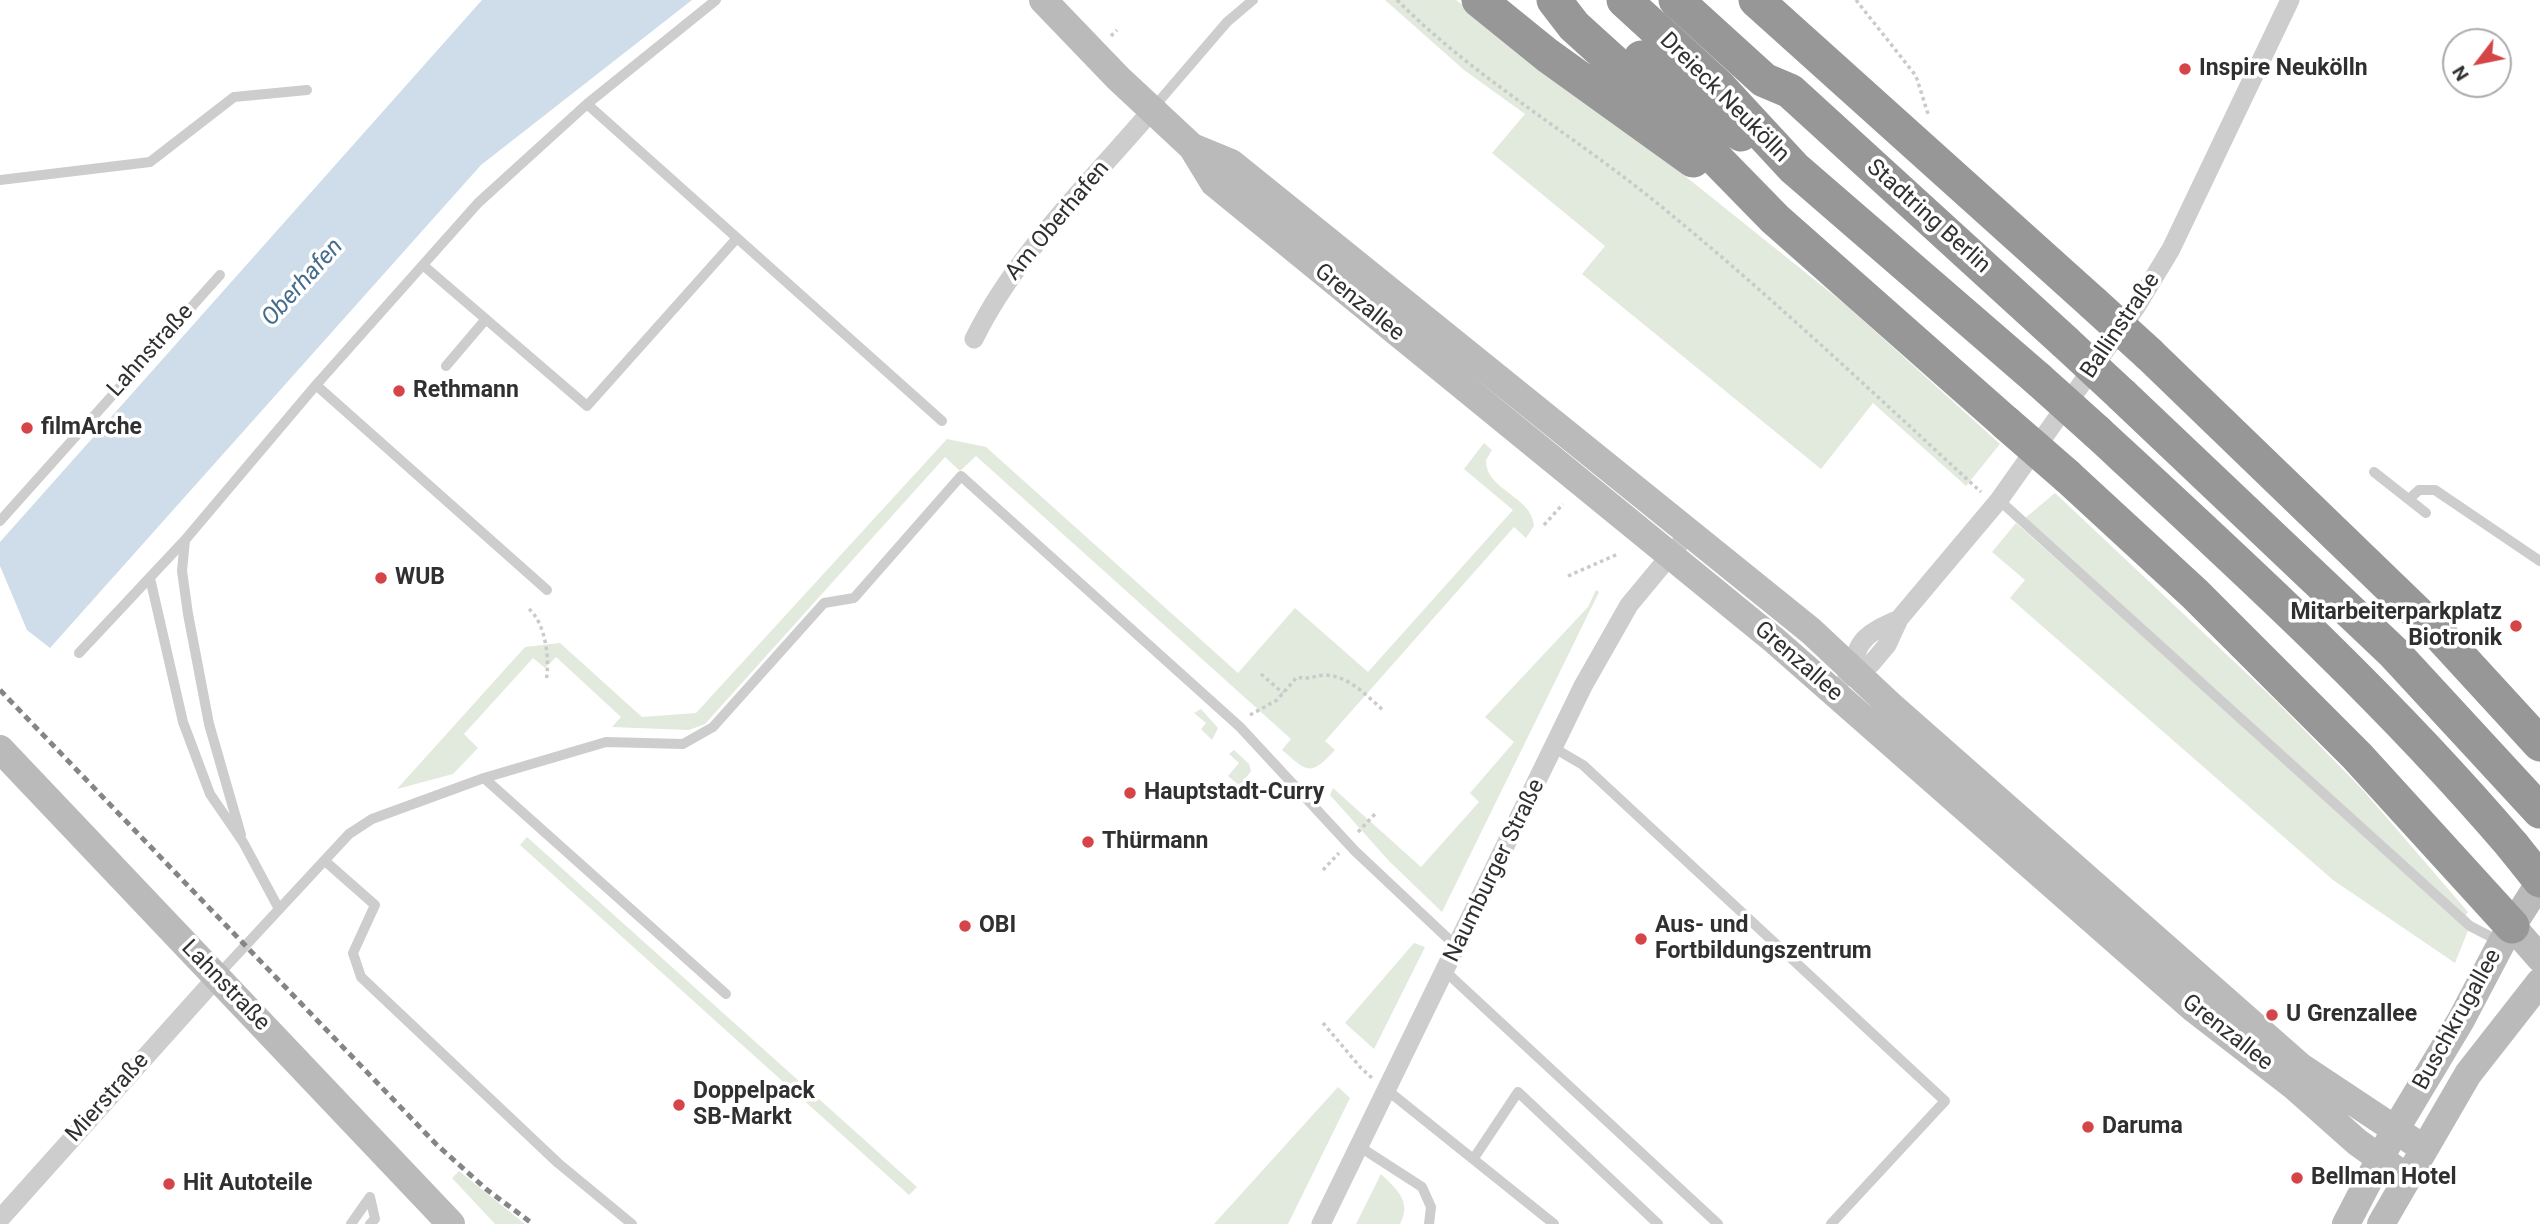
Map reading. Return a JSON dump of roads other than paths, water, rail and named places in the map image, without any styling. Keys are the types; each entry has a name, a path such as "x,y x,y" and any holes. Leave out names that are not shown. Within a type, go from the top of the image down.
{"highway":[{"path":"1479,0 1547,55 1775,219"},
{"path":"1554,0 1574,26 1682,124 1775,219 2067,476 2195,594 2357,756 2507,934"},
{"name":"Dreieck Neukölln","path":"1569,0 1732,129 1794,168"},
{"name":"Dreieck Neukölln","path":"1624,0 1719,87 1794,168"},
{"name":"Dreieck Neukölln","path":"1676,0 1764,80 1790,91"},
{"path":"1709,0 1782,69 1790,91"},
{"path":"1756,0 2149,354 2439,634 2540,744"},
{"path":"1791,0 1838,75"},
{"name":"Stadtring Berlin","path":"1790,91 2065,342 2395,653 2539,810"},
{"path":"1794,168 2038,379 2258,580 2414,733 2540,881"}],"main road":[{"name":"Grenzallee","path":"1043,0 1192,147 1214,183 1240,205 2077,888 2244,1033 2423,1148"},
{"name":"Grenzallee","path":"1192,147 1231,163 1811,631 2077,888"},
{"name":"Lahnstraße","path":"0,749 451,1224"},
{"name":"Buschkrugallee","path":"2346,1224 2379,1158 2540,881"},
{"path":"2507,934 2540,958"},
{"name":"Buschkrugallee","path":"2381,1224 2423,1148 2490,1043 2540,982"},
{"name":"Grenzallee","path":"2244,1033 2286,1080 2379,1158 2406,1177"}],"street":[{"name":"Ballinstraße","path":"1834,692 1853,670 1854,651 1871,632 1899,619 1997,502 2157,275 2290,0"},
{"name":"Am Oberhafen","path":"974,339 994,299 1016,269 1152,110"},
{"name":"Naumburger Straße","path":"1321,1224 1619,621 1690,532"},
{"name":"Mierstraße","path":"0,1219 217,977"}],"lane":[{"path":"79,653 185,540 316,385 478,203 587,104 716,0"},
{"path":"1152,110 1227,22 1253,0"},
{"path":"0,180 150,162 234,97 307,90"},
{"path":"587,104 942,421"},
{"path":"424,266 587,406 737,238"},
{"name":"Lahnstraße","path":"0,521 220,275"},
{"path":"446,366 486,319"},
{"path":"316,385 547,590"},
{"path":"2374,472 2426,513"},
{"path":"217,977 349,834 372,819 484,778 606,742 683,744 713,727 824,603 854,598 961,476 1240,727 1364,860 1458,948"},
{"path":"2409,499 2419,490 2435,490 2540,561"},
{"path":"1997,502 2470,926 2507,934"},
{"path":"185,540 182,570 209,724 243,842"},
{"path":"150,578 183,722 211,794 243,842 279,909"},
{"path":"1555,748 1583,765 1945,1101 1831,1224"},
{"path":"484,778 726,994"},
{"path":"325,861 375,905 353,953 361,977 558,1163 632,1224"},
{"path":"1446,972 1718,1224"},
{"path":"1388,1090 1554,1224"},
{"path":"1474,1158 1518,1092 1658,1224"},
{"path":"1360,1147 1422,1187 1431,1207 1429,1224"},
{"path":"351,1224 370,1197 375,1219 369,1224"}],"water":[{"name":"Oberhafen","path":"482,0 692,0 481,165 50,648 27,630 0,566 0,542"}],"railway":[{"path":"0,690 436,1144 486,1189 533,1224"}],"place":[{"name":"Inspire Neukölln","path":"2185,69"},
{"name":"Rethmann","path":"399,391"},
{"name":"filmArche","path":"27,428"},
{"name":"WUB","path":"381,578"},
{"name":"Mitarbeiterparkplatz Biotronik","path":"2516,626"},
{"name":"Hauptstadt-Curry","path":"1130,793"},
{"name":"Thürmann","path":"1088,842"},
{"name":"OBI","path":"965,926"},
{"name":"Aus- und Fortbildungszentrum","path":"1641,939"},
{"name":"U Grenzallee","path":"2272,1015"},
{"name":"Doppelpack SB-Markt","path":"679,1105"},
{"name":"Daruma","path":"2088,1127"},
{"name":"Bellman Hotel","path":"2297,1178"},
{"name":"Hit Autoteile","path":"169,1184"}]}
